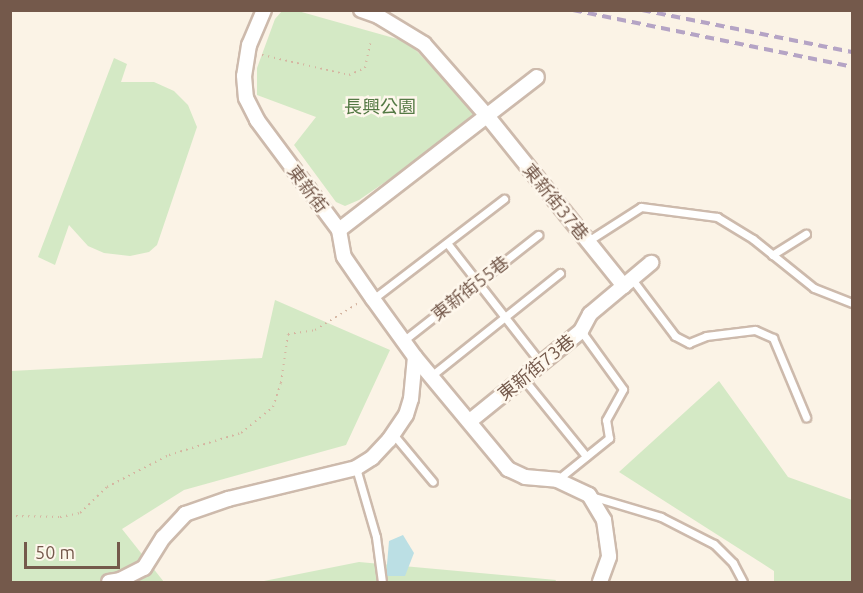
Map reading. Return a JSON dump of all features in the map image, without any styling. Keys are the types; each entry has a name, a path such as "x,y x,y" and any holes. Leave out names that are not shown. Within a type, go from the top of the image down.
{"street":[{"name":"東新街","path":"264,10 249,45 244,76 246,98 257,120 339,230 344,257 403,342 508,469 525,477 557,480 589,495"},
{"name":"東新街37巷","path":"361,10 378,16 424,44 488,117 588,241 628,283"},
{"path":"339,230 537,77"},
{"name":"東新街73巷","path":"470,421 581,331 590,314 651,263"},
{"path":"109,582 120,580 144,568 163,538 185,514 228,499 356,468 372,458 406,415 411,399 415,357"},
{"path":"589,495 604,520 609,557 600,582"}],"lane":[{"path":"372,298 504,200"},
{"path":"588,241 641,207 717,218 753,239 814,288 852,303"},
{"path":"772,255 806,234"},
{"name":"東新街55巷","path":"403,342 538,235"},
{"path":"447,243 540,362"},
{"path":"431,376 560,273"},
{"path":"628,283 675,336 689,343 706,336 755,330 773,338 806,417"},
{"path":"557,480 609,438 606,420 623,389 581,331"},
{"path":"522,377 586,456"},
{"path":"393,434 433,482"},
{"path":"356,468 376,537 382,582"},
{"path":"589,495 661,518 714,544 733,563 743,582"}],"path":[{"path":"262,55 349,75 365,68 370,44"},
{"path":"10,516 60,517 80,513 106,487 169,455 242,432 273,406 281,383 288,334 315,330 372,298"}],"green space":[{"name":"長興公園","path":"282,11 298,11 408,42 480,117 359,200 345,206 336,202 294,145 316,117 257,95 257,68 275,19"},
{"path":"114,58 127,64 121,82 154,82 174,91 188,105 197,127 157,245 149,252 130,256 104,253 88,246 69,225 55,265 38,257"},
{"path":"275,300 390,350 346,445 184,490 122,529 164,582 11,582 11,371 262,358"},
{"path":"719,381 788,477 852,500 852,582 774,582 774,571 619,472"},
{"path":"359,562 556,580 555,582 259,582"}],"water":[{"path":"403,535 414,553 405,576 386,576 389,541"}],"railway":[{"path":"573,10 852,67"},
{"path":"642,10 852,52"}]}
